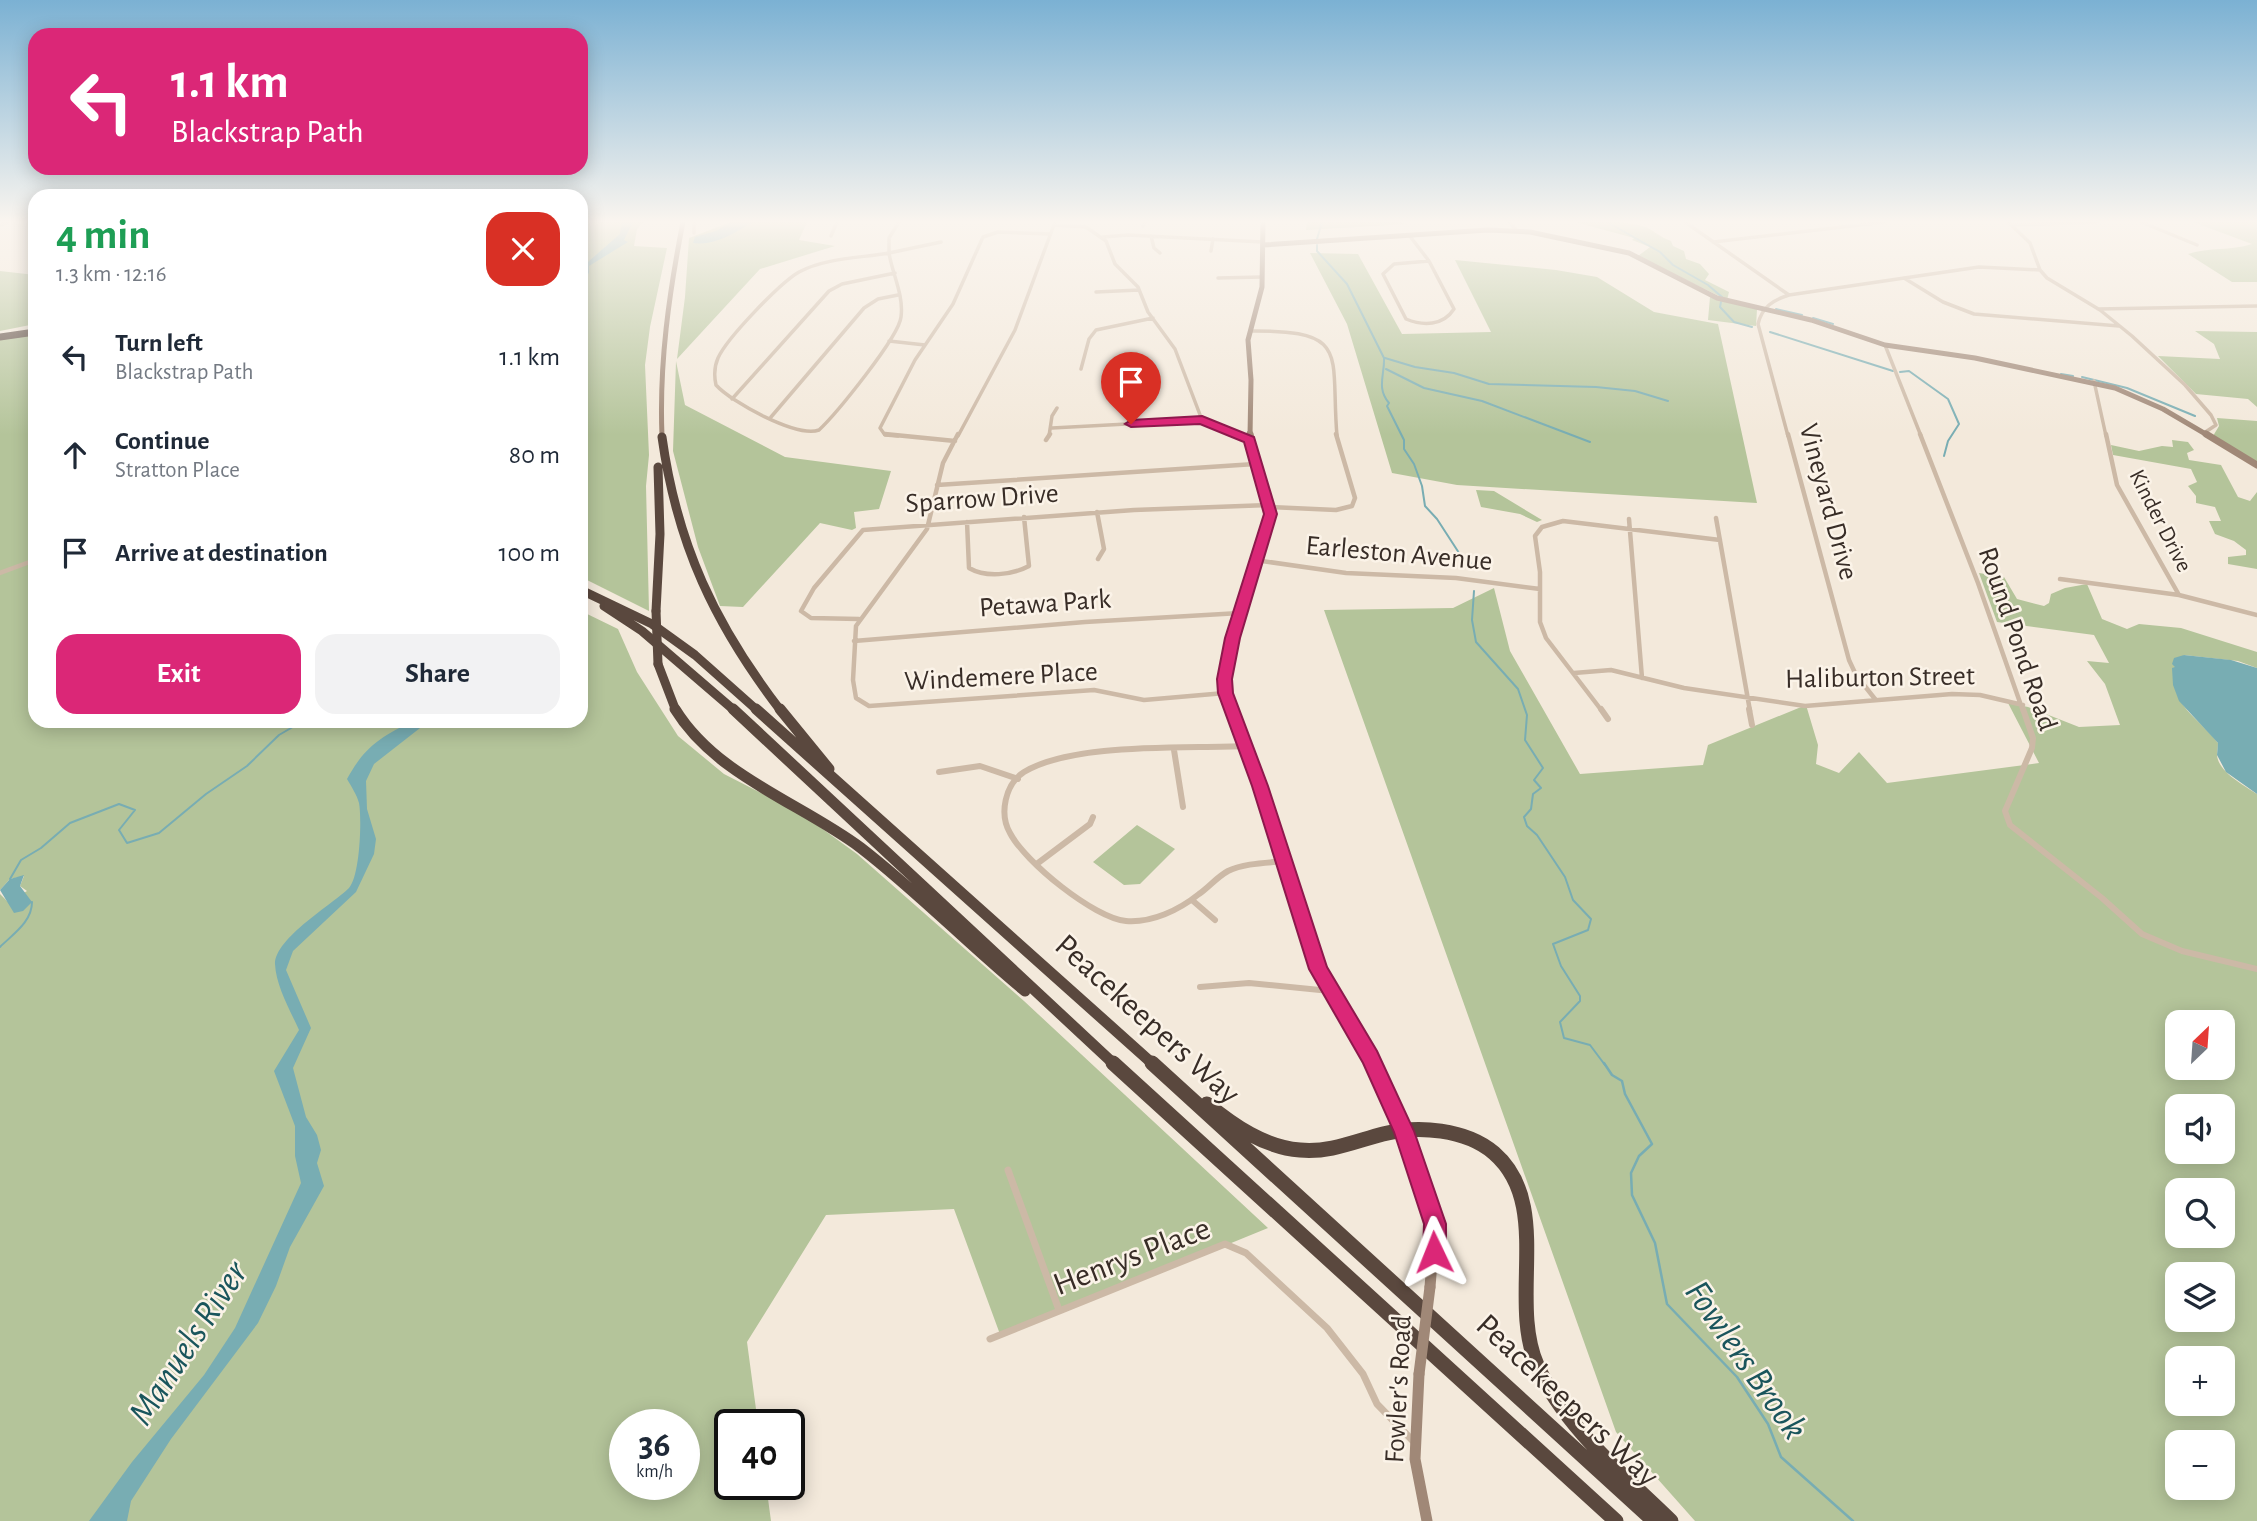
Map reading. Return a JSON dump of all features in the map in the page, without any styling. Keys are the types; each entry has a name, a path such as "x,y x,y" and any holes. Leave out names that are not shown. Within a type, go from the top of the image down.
{"highway":[{"path":"0,337 28,332"},
{"path":"662,437 658,464 658,664 673,707 688,728 712,751 743,774 840,832 1020,987 1083,1036"},
{"path":"662,437 664,471 677,524 699,583 731,642 768,696 864,808"},
{"name":"Peacekeepers Way","path":"588,594 641,618 676,640 1102,1018 1654,1521"},
{"name":"Peacekeepers Way","path":"588,596 642,632 704,681 1083,1036 1616,1521"},
{"path":"1102,1018 1233,1125 1269,1143 1288,1149 1325,1151 1404,1131 1444,1133 1481,1144 1507,1166 1517,1182 1523,1202 1526,1243 1525,1323 1537,1365 1550,1390 1589,1440 1671,1521"}],"street":[{"path":"662,437 659,403 670,293"},
{"path":"771,417 784,405 864,308 878,299 898,295 901,320 889,341 818,430 805,430 771,417 732,399 716,385 715,367 719,357 777,293"},
{"path":"732,399 826,293"},
{"path":"955,441 903,438 882,433 880,428 925,345 958,293"},
{"path":"862,705 856,698 853,686 854,641 859,619 929,524 943,463 1015,330 1028,293"},
{"path":"1140,293 1153,318 1175,349 1202,420"},
{"path":"1250,331 1304,334 1314,337 1326,346 1334,370 1337,440 1355,498 1352,506 1343,510 1269,506 1250,440 1250,331 1260,293"},
{"path":"1392,293 1406,319 1419,323 1437,322 1453,311 1446,293"},
{"path":"1706,293 1825,324 1885,345 1975,358 2094,382 2141,398 2257,466"},
{"path":"1763,309 1775,299 1803,293"},
{"path":"1929,293 1974,314 2120,326"},
{"path":"2071,293 2098,309 2164,364 2213,416 2215,427 2204,433"},
{"path":"2098,309 2257,306"},
{"name":"Vineyard Drive","path":"1763,309 1758,324 1849,660 1856,675 1875,699"},
{"path":"1081,369 1089,338 1096,330 1153,318"},
{"path":"889,341 925,345"},
{"name":"Round Pond Road","path":"1885,345 1979,583 2033,738 2032,748 2004,811 2005,818 2010,825 2102,898 2142,934 2182,951 2257,969"},
{"name":"Kinder Drive","path":"2094,382 2117,485 2179,595"},
{"path":"1046,440 1052,428 1051,417 1057,408"},
{"path":"1052,428 1202,420 1250,440"},
{"path":"937,485 1255,464"},
{"name":"Sparrow Drive","path":"859,619 808,617 802,614 801,610 812,591 859,531 1097,512 1269,506"},
{"name":"Fowler's Road","path":"1269,506 1270,516 1228,658 1225,693 1260,786 1319,969 1370,1057 1404,1131 1435,1224 1419,1374 1415,1459 1427,1521"},
{"path":"1097,512 1104,549 1098,559"},
{"path":"967,522 969,568 979,573 1021,570 1029,566 1024,517"},
{"path":"1716,518 1752,725"},
{"path":"1629,519 1642,678"},
{"path":"1608,719 1541,627 1534,541 1542,527 1563,522 1720,540"},
{"name":"Earleston Avenue","path":"1255,560 1346,573 1443,576 1540,589"},
{"path":"0,573 28,563"},
{"path":"2060,579 2179,595 2257,615"},
{"name":"Petawa Park","path":"854,641 1085,621 1240,613"},
{"name":"Haliburton Street","path":"1574,673 1605,669 1684,688 1805,706 1967,694 2023,705"},
{"name":"Windemere Place","path":"862,705 1094,690 1144,700 1225,693"},
{"path":"1244,746 1066,757 1041,764 1021,774 1009,791 1003,811 1010,834 1038,863 1101,914 1125,921 1153,919 1192,900 1212,880 1231,870 1285,861"},
{"path":"1174,750 1183,807"},
{"path":"939,772 954,767 986,765 1017,779"},
{"path":"1038,863 1090,824 1093,817"},
{"path":"1192,900 1215,920"},
{"path":"1200,987 1220,982 1301,991 1330,991"},
{"path":"1008,1170 1059,1310"},
{"name":"Henrys Place","path":"990,1339 1213,1246 1225,1244 1237,1247 1257,1262 1327,1328 1363,1374 1377,1404 1416,1444"}],"green space":[{"path":"0,293 28,293 28,325 0,331"},
{"path":"588,293 657,293 645,365 649,455 646,486 649,611 588,580"},
{"path":"685,293 738,293 677,359"},
{"path":"1331,293 1379,293 1402,334 1491,332 1471,293 1623,293 1654,312 1718,324 1757,503 1457,485 1392,473 1347,324"},
{"path":"1713,293 1729,293 1727,300"},
{"path":"1710,297 1757,309 1756,326 1708,320"},
{"path":"2195,331 2257,332 2257,407 2248,399 2196,394 2158,356 2220,359 2214,344"},
{"path":"28,335 28,728 588,728 588,614 618,629 637,672 678,736 724,774 802,814 857,854 1024,1001 1268,1228 1001,1337 954,1209 826,1215 747,1342 756,1409 714,1409 714,1500 768,1500 771,1521 0,1521 0,894 8,902 27,891 20,886 24,876 10,879 0,890 0,339"},
{"path":"676,361 685,405 785,457 891,471 879,509 854,512 856,528 852,530 820,523 743,607 720,606 698,547 673,451"},
{"path":"2217,418 2257,421 2257,464 2213,436 2219,426"},
{"path":"2172,440 2188,442 2194,450 2187,453 2189,460 2221,465 2238,497 2250,501 2257,492 2257,569 2228,564 2228,557 2246,555 2246,550 2234,541 2215,534 2209,521 2221,521 2215,507 2196,503 2196,496 2188,486 2197,482 2191,469 2113,455 2111,445 2139,451 2162,446 2173,447"},
{"path":"1476,490 1494,491 1542,520 1537,522 1520,514 1481,507"},
{"path":"1979,573 2004,577 2017,599 2044,606 2049,603 2051,594 2087,584 2102,619 2127,629 2139,624 2181,628 2257,652 2257,668 2238,661 2184,655 2175,683 2177,694 2190,714 2218,743 2217,755 2222,767 2257,794 2257,1521 1695,1521 1616,1432 1324,610 1453,608 1494,588 1510,651 1580,774 1703,765 1708,745 1806,705 1818,745 1816,764 1839,773 1859,752 1887,783 2039,763 2008,703 2028,707 2079,727 2120,725 2105,684 2087,661 2109,663 2094,635 1997,622"},
{"path":"1137,825 1175,849 1140,884 1124,885 1093,862"}],"water":[{"path":"2184,655 2231,660 2257,668 2257,794 2226,772 2217,755 2218,743 2179,701 2173,685 2172,668 2175,667 2172,664 2174,658"},
{"path":"400,728 420,728 374,764 366,781 367,809 376,839 374,854 356,892 293,951 286,970 311,1028 293,1068 306,1117 317,1135 321,1150 317,1163 324,1186 290,1247 276,1286 258,1323 171,1439 131,1501 127,1521 89,1521 132,1462 204,1375 235,1328 301,1183 295,1156 295,1126 274,1071 299,1030 281,989 275,964 284,943 353,882 359,847 360,811 357,797 347,779 367,750"},
{"path":"24,875 20,886 32,902 23,911 14,913 0,890 10,879"}],"waterway":[{"name":"Fowlers Brook","path":"1351,293 1384,358 1383,392 1404,440 1404,449 1414,464 1422,486 1425,506 1437,519 1461,556 1471,562 1471,567"},
{"path":"1717,293 1722,297"},
{"path":"1721,302 1720,307 1734,322 1752,327"},
{"path":"1776,309 1802,315"},
{"path":"1813,318 1833,324"},
{"path":"1770,332 1893,371"},
{"path":"1385,358 1415,367 1454,373 1489,384 1596,387 1635,391 1668,401"},
{"path":"1386,369 1424,388 1482,401 1590,442"},
{"path":"1900,372 1909,371 1948,399 1959,424 1948,441 1944,456"},
{"path":"2061,374 2073,376"},
{"path":"2082,377 2127,388 2195,416"},
{"name":"Fowlers Brook","path":"1474,591 1472,620 1476,642 1518,689 1527,715 1525,740 1543,768 1534,780 1541,788 1533,794 1531,809 1524,817 1527,826 1537,835 1565,877 1573,900 1591,919 1588,930 1553,944 1561,966 1580,996 1580,1001 1560,1022 1564,1038 1590,1045 1605,1065"},
{"path":"10,879 21,860 41,848 70,823 119,804 135,810 119,830 127,843 159,833 206,794 247,766 279,735 291,728"},
{"path":"0,947 25,922 32,902"},
{"name":"Fowlers Brook","path":"1604,1063 1612,1075 1622,1081 1625,1094 1652,1144 1639,1156 1631,1173 1632,1195 1655,1243 1667,1304 1737,1377 1768,1424 1781,1457 1853,1521"}],"route":[{"path":"1131,424 1202,420 1250,440 1271,514 1232,638 1224,679 1225,693 1260,786 1319,969 1370,1057 1404,1131 1435,1224 1434,1252"}],"water label":[{"name":"Manuels River","path":"188,1343"}]}
